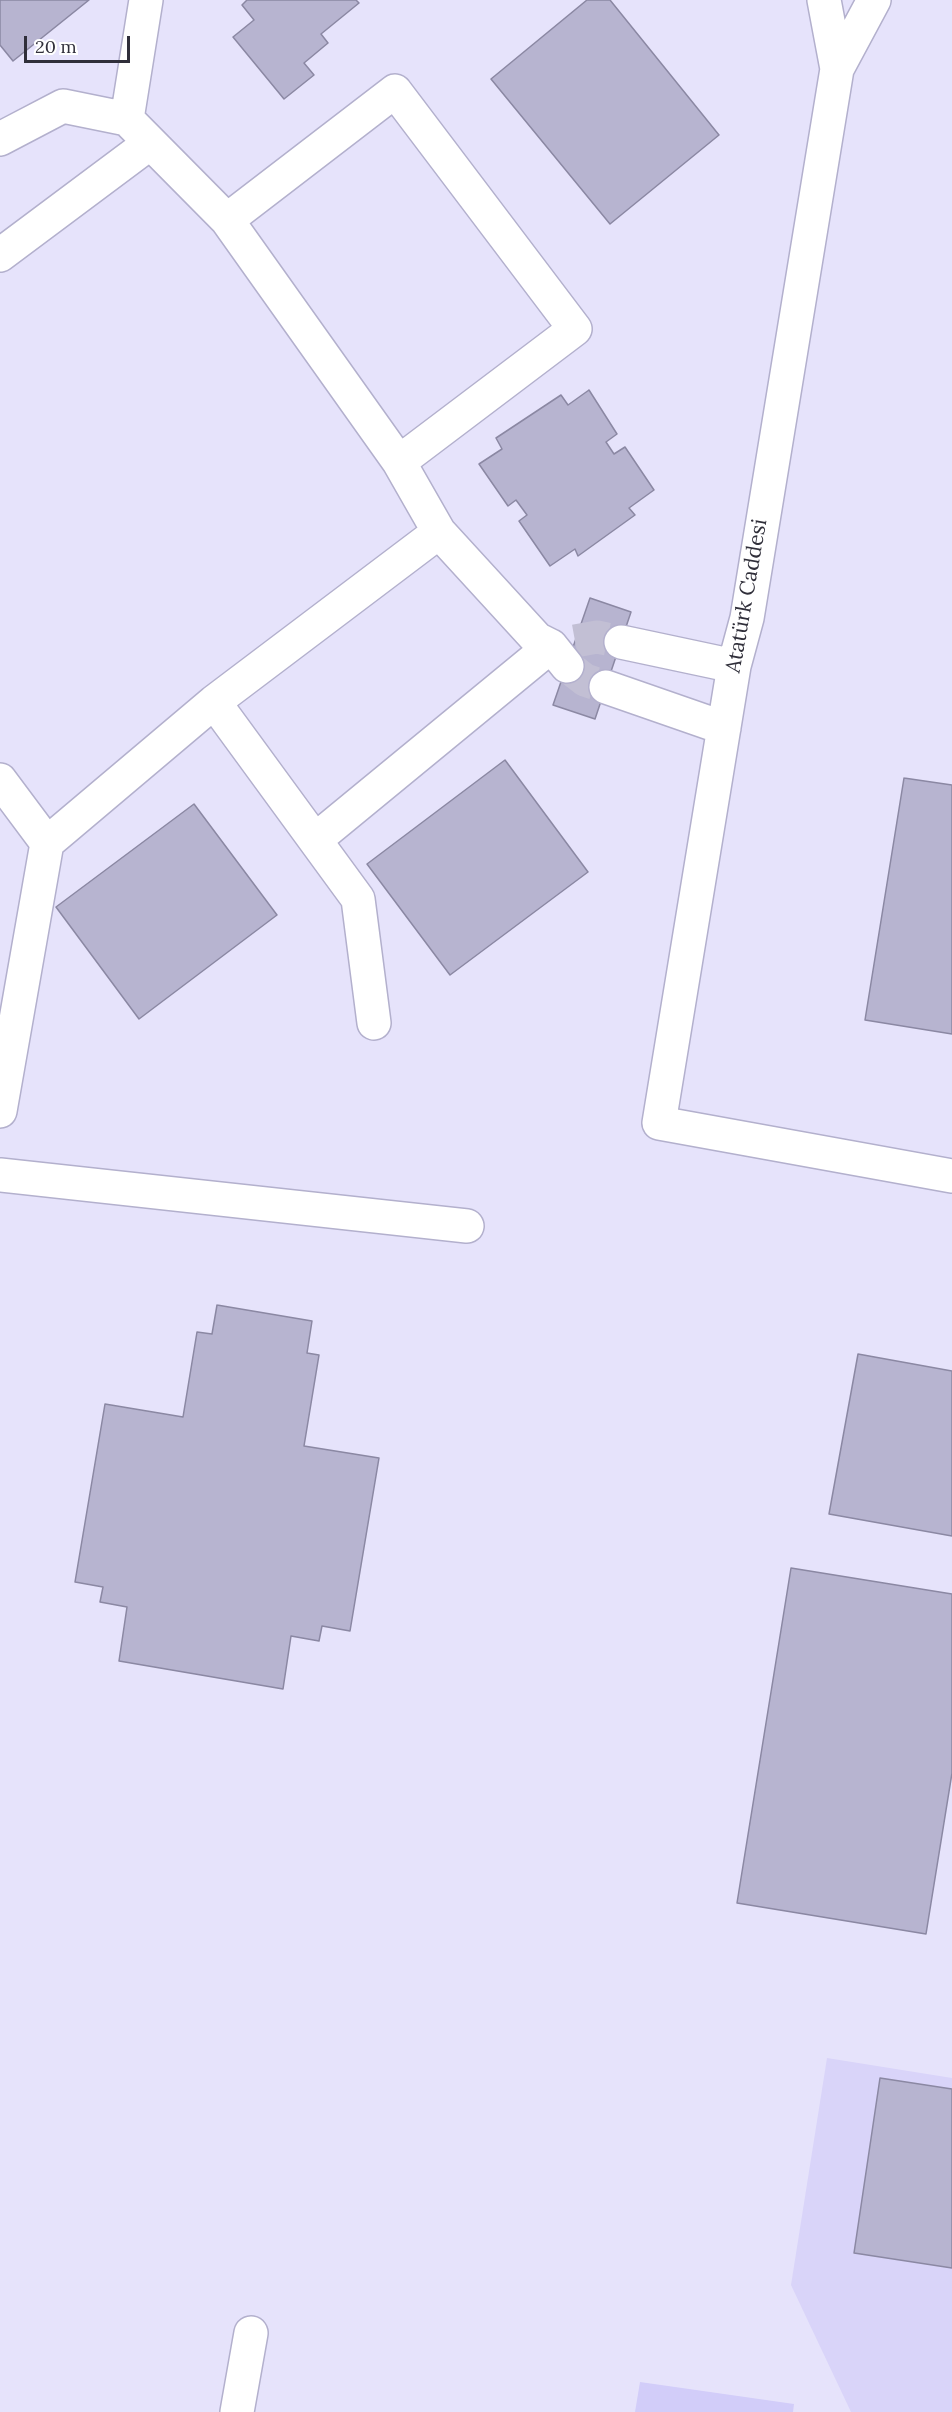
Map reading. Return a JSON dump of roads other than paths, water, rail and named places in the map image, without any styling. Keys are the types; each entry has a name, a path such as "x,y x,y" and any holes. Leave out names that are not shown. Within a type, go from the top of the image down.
{"street":[{"path":"127,119 146,0"},
{"path":"824,0 837,69"},
{"path":"837,69 874,0"},
{"name":"Atatürk Caddesi","path":"837,69 747,618 734,666 659,1123 952,1176"},
{"path":"226,220 395,91 575,329 399,462"},
{"path":"0,139 63,106 127,119 226,220 399,462 439,532 537,639 561,650 315,840"},
{"path":"0,255 150,142"},
{"path":"0,1111 47,843 214,702 439,532"},
{"path":"621,642 734,666"},
{"path":"606,687 724,728"},
{"path":"214,702 358,899 374,1023"},
{"path":"0,780 47,843"},
{"path":"0,1175 467,1226"},
{"path":"237,2412 251,2333"}],"tunnel":[{"path":"575,641 597,637 621,642"},
{"path":"567,666 585,680 606,687"}]}
